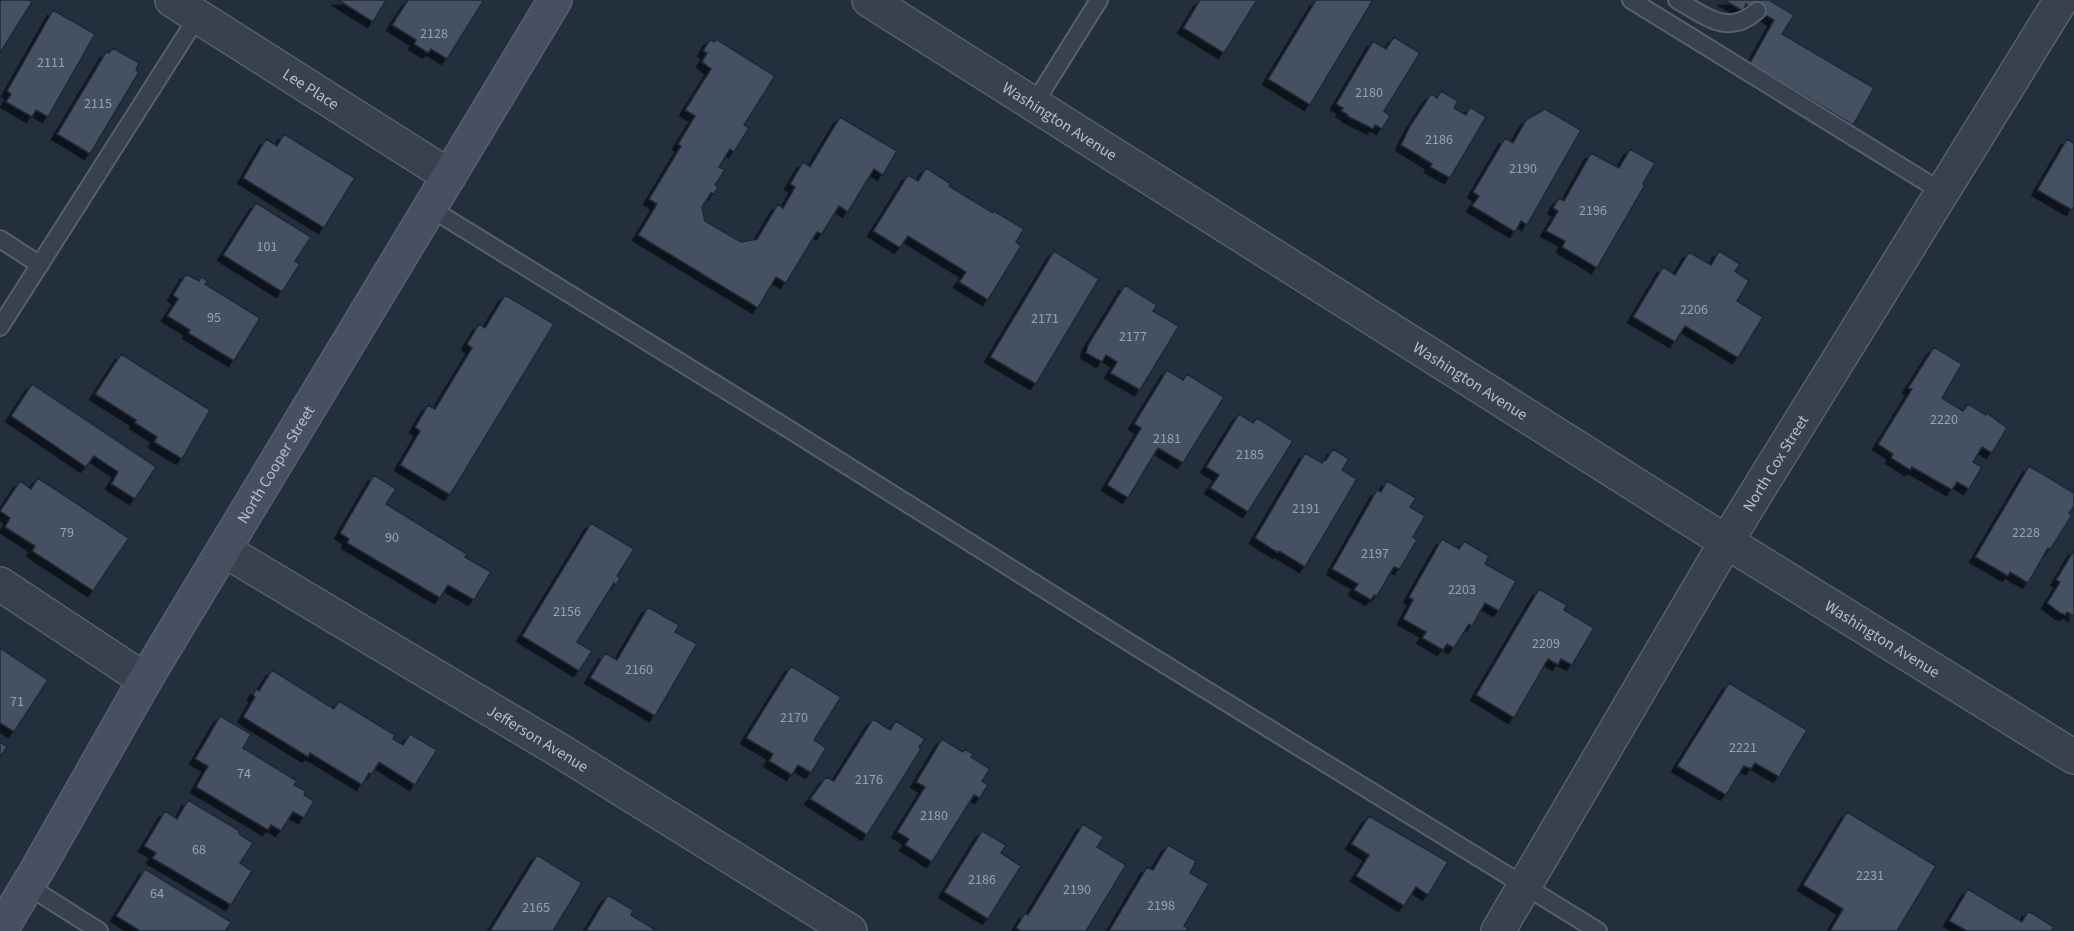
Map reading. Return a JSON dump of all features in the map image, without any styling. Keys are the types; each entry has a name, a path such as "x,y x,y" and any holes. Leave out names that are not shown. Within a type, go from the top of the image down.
{"street":[{"name":"North Cooper Street","path":"0,931 145,680 555,0"},
{"name":"Washington Avenue","path":"870,0 1726,542 2074,757"},
{"name":"North Cox Street","path":"1498,931 1726,542 1944,193 2061,0"},
{"name":"Lee Place","path":"185,8 450,176"},
{"name":"Jefferson Avenue","path":"224,550 562,752 850,931"},
{"path":"0,584 145,680"}],"lane":[{"path":"1034,104 1099,0"},
{"path":"1631,0 1944,193"},
{"path":"1677,0 1719,23 1736,24 1757,11"},
{"path":"0,327 40,265 185,8"},
{"path":"430,208 1598,931"},
{"path":"0,239 40,265"},
{"path":"28,886 99,931"}],"building":[{"path":"0,0 29,0 32,2 0,53"},
{"path":"338,0 386,0 373,22"},
{"path":"408,0 484,0 447,59 431,49 428,53 414,44 416,40 392,25"},
{"path":"1200,0 1257,0 1224,53 1183,28"},
{"path":"1316,0 1373,0 1310,105 1268,79"},
{"path":"1724,0 1769,0 1794,15 1782,34 1874,88 1853,125 1750,63 1774,20 1746,4 1743,11"},
{"path":"53,10 95,34 48,117 36,110 32,117 6,102 11,94 7,91"},
{"path":"1394,37 1420,53 1384,111 1390,116 1382,129 1375,125 1373,129 1347,116 1341,111 1343,108 1336,104 1373,41 1386,49"},
{"path":"710,39 714,42 716,39 775,76 744,125 749,128 734,152 730,149 719,167 725,170 715,185 718,187 714,194 711,193 702,207 705,221 741,242 757,239 778,204 783,208 795,187 790,184 803,162 810,167 840,117 897,151 883,175 874,169 848,212 839,206 822,234 817,232 786,283 776,277 758,308 638,235 657,204 649,199 681,146 678,144 695,116 685,110 711,69 702,62 707,53 703,51"},
{"path":"113,48 139,63 136,70 139,72 90,154 57,134 106,52 109,53"},
{"path":"1441,91 1458,101 1454,108 1466,115 1470,107 1486,117 1450,178 1430,167 1432,164 1401,145 1410,126 1431,94 1437,98"},
{"path":"1545,109 1581,130 1527,225 1521,221 1515,232 1472,206 1479,196 1473,192 1505,138 1513,143 1526,120"},
{"path":"284,134 355,178 324,228 243,178 266,139 277,146"},
{"path":"2067,139 2074,143 2074,207 2072,210 2037,190"},
{"path":"1630,149 1655,163 1643,184 1645,185 1597,268 1562,247 1565,241 1546,231 1558,211 1553,208 1559,198 1564,201 1591,153 1619,168"},
{"path":"926,168 951,184 949,186 1024,229 1016,242 1021,246 988,300 959,282 966,272 908,236 900,248 873,231 908,175 918,181"},
{"path":"256,203 311,237 295,261 300,264 282,292 223,255"},
{"path":"1054,251 1099,279 1036,384 990,357"},
{"path":"1719,251 1740,264 1735,271 1749,281 1737,301 1763,317 1738,358 1685,326 1675,342 1633,317 1663,267 1675,275 1689,252 1711,265"},
{"path":"186,274 199,281 201,277 207,281 205,284 260,318 234,361 188,333 190,330 167,316 178,299 173,295"},
{"path":"1125,285 1157,305 1153,311 1179,326 1140,390 1110,373 1117,362 1106,355 1102,362 1086,353 1088,345"},
{"path":"505,295 554,324 450,495 400,465 420,431 415,427 428,405 435,409 472,348 467,344 479,324 485,328"},
{"path":"1934,347 1962,364 1942,398 1963,411 1968,404 1986,415 1987,413 2007,428 1992,453 1982,447 1973,462 1982,467 1969,489 1957,482 1952,490 1912,467 1910,470 1891,458 1893,454 1878,444 1912,389 1908,388"},
{"path":"121,354 210,410 182,459 154,442 157,437 135,423 136,420 95,394"},
{"path":"1167,370 1183,380 1187,374 1224,397 1183,463 1158,448 1128,498 1107,485 1141,428 1134,424"},
{"path":"32,384 156,467 135,499 111,484 118,472 94,456 86,467 11,416"},
{"path":"1239,414 1253,423 1257,418 1293,441 1248,512 1210,488 1219,475 1206,467"},
{"path":"1333,449 1349,459 1342,470 1357,479 1305,567 1255,538 1305,453 1322,463"},
{"path":"2029,466 2074,493 2074,506 2069,513 2072,515 2050,550 2048,548 2028,583 2010,572 2008,576 1975,557"},
{"path":"374,475 396,489 386,504 467,554 465,557 491,572 474,600 448,585 440,598 347,543 349,539 340,533"},
{"path":"38,478 129,538 93,591 32,551 35,546 5,527 10,518 0,511 20,481 31,489"},
{"path":"1387,481 1416,498 1410,507 1425,516 1413,537 1417,540 1400,569 1394,567 1377,596 1374,595 1371,600 1354,590 1358,584 1332,569 1377,490 1381,492"},
{"path":"591,523 634,549 617,576 620,578 616,585 614,583 577,642 592,651 579,671 522,636"},
{"path":"1442,539 1459,549 1464,541 1489,556 1485,564 1516,581 1499,611 1485,603 1472,626 1469,624 1454,648 1447,644 1443,650 1422,638 1426,632 1403,619 1413,600 1409,597"},
{"path":"2074,550 2074,616 2067,612 2066,615 2060,613 2047,603 2060,582 2056,580"},
{"path":"1539,589 1567,605 1564,610 1594,628 1572,665 1561,659 1558,665 1548,659 1514,718 1476,695"},
{"path":"648,607 679,625 675,632 697,644 655,716 590,678 605,653 617,660"},
{"path":"0,648 48,680 14,732 0,723"},
{"path":"791,666 841,697 814,740 826,748 811,773 798,765 792,775 769,761 773,754 746,738"},
{"path":"272,670 334,709 339,701 395,735 393,739 403,745 410,734 437,750 415,785 379,762 362,785 310,753 308,757 243,717 255,697 253,695 256,689 259,691"},
{"path":"1729,683 1807,730 1779,777 1755,763 1751,769 1744,766 1726,795 1677,766"},
{"path":"220,716 251,734 243,748 297,781 294,785 306,791 304,795 314,801 304,818 293,812 281,831 271,825 268,830 196,787 208,766 195,759"},
{"path":"873,719 890,730 896,721 925,739 867,835 810,799 826,777 834,781"},
{"path":"942,739 963,752 965,749 973,754 971,757 990,769 982,781 988,785 980,798 974,795 932,862 905,845 909,839 897,832 925,787 916,782"},
{"path":"0,742 7,747 0,757"},
{"path":"188,800 240,831 239,834 253,843 240,863 252,871 231,905 152,858 156,853 144,846 165,811 177,819"},
{"path":"1847,812 1936,866 1897,931 1830,931 1843,909 1803,885"},
{"path":"1369,816 1448,862 1428,895 1416,887 1404,906 1356,876 1369,855 1351,844"},
{"path":"1083,824 1104,837 1097,847 1126,865 1086,931 1021,931 1016,928 1025,913 1028,915"},
{"path":"982,831 1006,845 1001,853 1021,866 988,919 944,892"},
{"path":"1168,845 1196,861 1190,873 1209,884 1184,926 1188,928 1186,931 1109,931 1147,867 1153,870"},
{"path":"537,855 582,883 553,931 490,931"},
{"path":"145,869 231,922 226,930 228,931 140,931 116,916"},
{"path":"1968,889 2022,922 2028,911 2054,927 2051,931 1967,931 1949,921"},
{"path":"608,895 633,910 631,915 657,931 586,931"}]}
